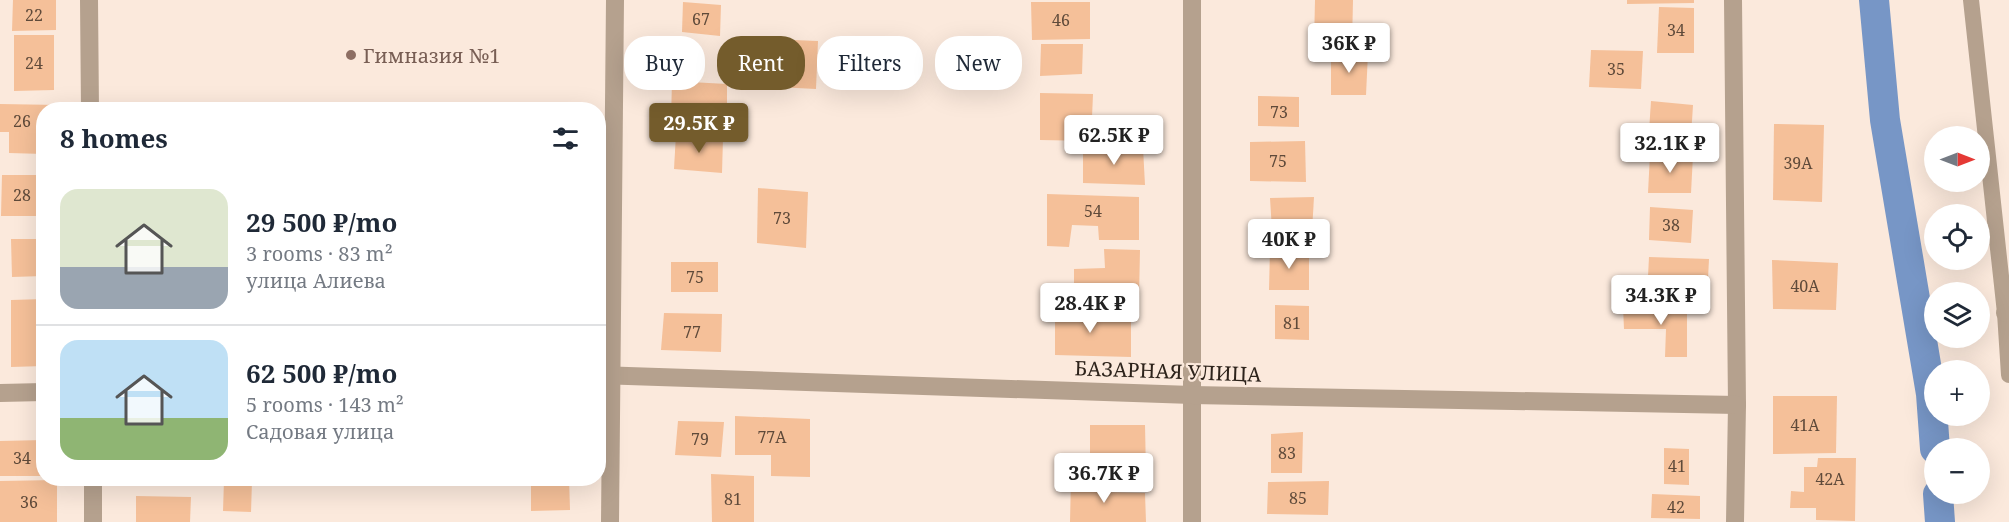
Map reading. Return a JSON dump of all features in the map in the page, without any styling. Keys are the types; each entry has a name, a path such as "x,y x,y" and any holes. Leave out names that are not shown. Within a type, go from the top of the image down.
{"street":[{"path":"89,0 90,102"},
{"path":"606,307 615,0"},
{"path":"1192,0 1192,522"},
{"path":"1733,0 1736,522"},
{"name":"БАЗАРНАЯ УЛИЦА","path":"606,375 1192,395 1737,405"},
{"path":"0,393 36,392"},
{"path":"606,424 610,522"},
{"path":"93,486 93,522"}],"lane":[{"path":"1971,0 2007,313 2009,375"}],"building":[{"path":"13,0 56,0 56,30 12,31"},
{"path":"1315,0 1353,0 1352,44 1314,44"},
{"path":"1627,0 1694,0 1694,3 1627,4"},
{"path":"683,2 721,5 720,36 682,32"},
{"path":"1031,2 1090,2 1090,39 1032,40"},
{"path":"1659,7 1694,8 1694,53 1657,53"},
{"path":"14,35 54,35 54,90 14,91"},
{"path":"805,41 817,41 816,89 805,88"},
{"path":"1041,44 1083,44 1082,74 1040,76"},
{"path":"1591,50 1643,51 1641,89 1589,87"},
{"path":"1368,53 1366,95 1331,95 1331,55"},
{"path":"705,83 717,83 717,90 727,90 727,123 671,119 672,90 705,90"},
{"path":"1040,93 1093,94 1091,141 1040,140"},
{"path":"1258,96 1299,97 1299,127 1258,126"},
{"path":"1651,101 1693,105 1691,136 1649,131"},
{"path":"0,104 36,105 36,154 9,153 9,132 0,132"},
{"path":"1774,124 1824,125 1822,202 1773,200"},
{"path":"676,134 723,138 722,173 674,169"},
{"path":"1305,141 1306,182 1250,181 1250,142"},
{"path":"1083,148 1143,148 1145,185 1083,183"},
{"path":"1650,154 1693,155 1691,193 1648,193"},
{"path":"2,175 36,175 36,216 1,216"},
{"path":"758,188 808,192 806,248 757,243"},
{"path":"1047,194 1139,197 1139,240 1099,240 1098,226 1072,225 1069,247 1047,246"},
{"path":"1314,197 1312,231 1272,230 1270,198"},
{"path":"1650,207 1693,210 1691,243 1649,240"},
{"path":"11,239 36,239 36,276 12,277"},
{"path":"1104,249 1140,250 1139,298 1074,299 1074,269 1105,268"},
{"path":"1270,249 1309,249 1309,290 1269,290"},
{"path":"1649,257 1709,259 1707,298 1647,296"},
{"path":"1772,260 1838,263 1836,310 1773,309"},
{"path":"671,262 718,262 718,292 671,292"},
{"path":"36,299 36,366 11,367 11,300"},
{"path":"1055,303 1087,304 1087,321 1131,320 1131,357 1055,355"},
{"path":"1275,305 1309,306 1309,340 1275,339"},
{"path":"1623,307 1687,309 1687,357 1665,357 1666,329 1624,329"},
{"path":"664,313 722,314 721,352 661,350"},
{"path":"1773,396 1837,396 1836,453 1773,454"},
{"path":"735,416 810,419 810,477 771,476 771,455 735,455"},
{"path":"678,421 724,422 721,457 675,455"},
{"path":"1090,425 1145,425 1146,474 1090,473"},
{"path":"1303,432 1302,473 1271,473 1271,434"},
{"path":"36,440 36,476 0,476 0,441"},
{"path":"1664,448 1689,449 1689,485 1664,484"},
{"path":"1818,458 1856,458 1855,521 1816,520 1816,508 1790,508 1791,491 1804,492 1804,467 1817,467"},
{"path":"711,474 754,476 754,522 712,522"},
{"path":"1071,479 1105,480 1104,492 1145,493 1146,522 1070,522"},
{"path":"36,480 36,486 57,486 57,522 0,522 0,481"},
{"path":"1329,481 1328,515 1267,514 1268,482"},
{"path":"224,486 252,486 251,512 223,511"},
{"path":"531,486 569,486 570,510 531,511"},
{"path":"1652,494 1700,496 1700,519 1651,518"},
{"path":"136,496 191,497 190,522 136,522"}],"waterway":[{"path":"1874,0 1885,120 1931,394 1934,438"},
{"path":"1939,504 1940,522"}],"place":[{"name":"Гимназия №1","path":"351,55"}]}
